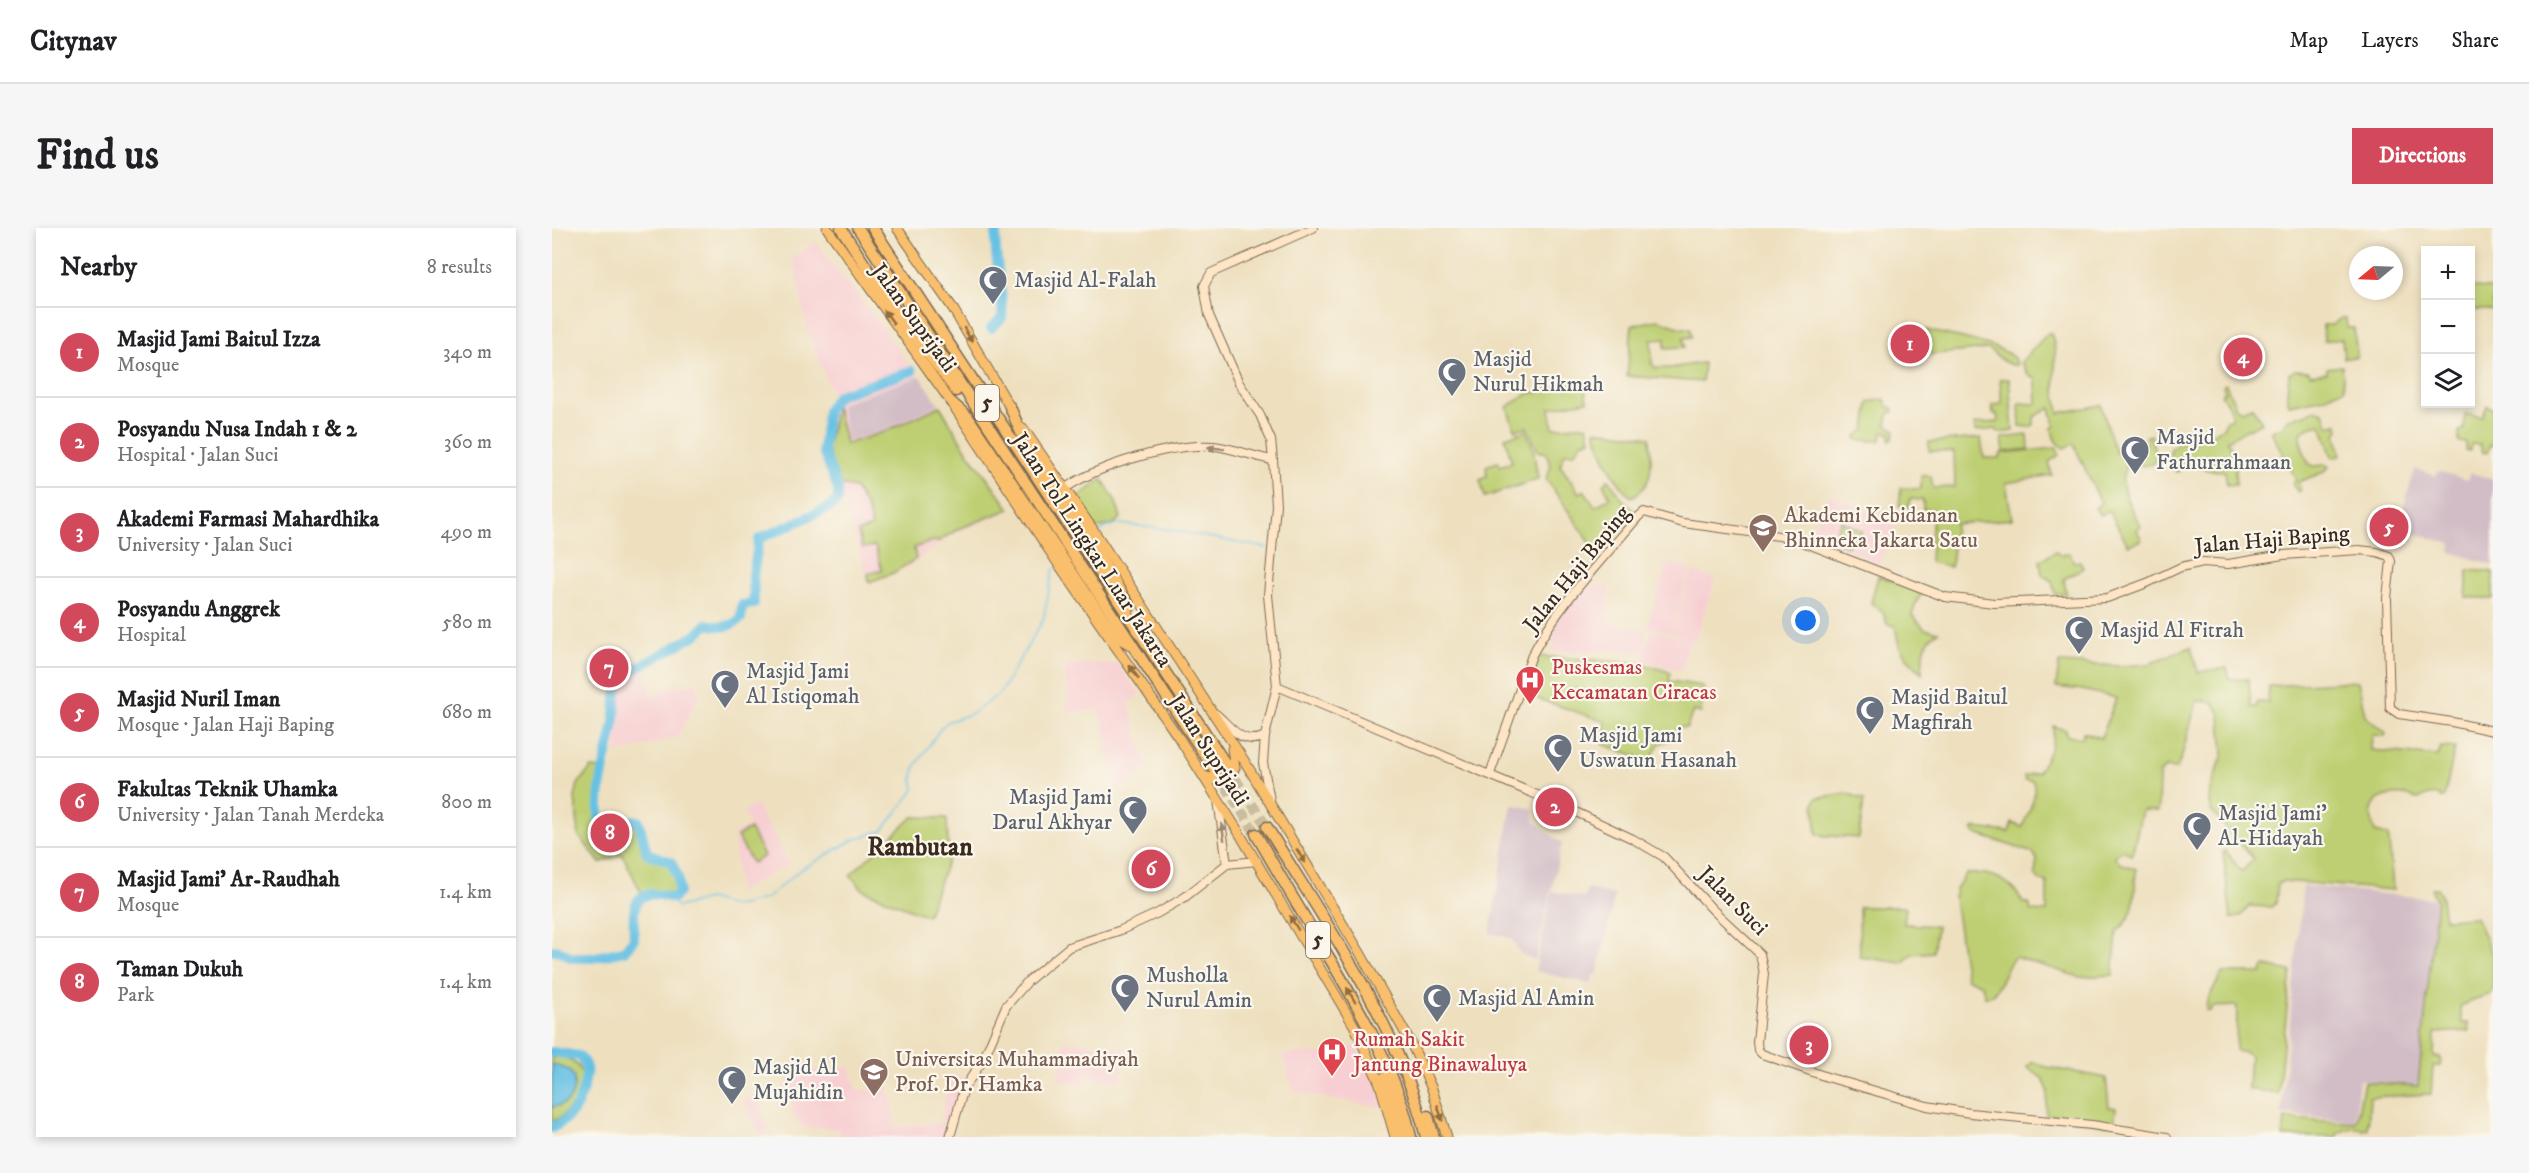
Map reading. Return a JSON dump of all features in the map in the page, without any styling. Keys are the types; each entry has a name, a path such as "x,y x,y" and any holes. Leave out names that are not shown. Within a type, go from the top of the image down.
{"highway":[{"path":"841,228 888,300 998,443"},
{"name":"Jalan Tol Lingkar Luar Jakarta","path":"858,228 998,443 1060,554 1074,558 1216,772"},
{"name":"Jalan Tol Lingkar Luar Jakarta","path":"873,228 1084,532 1144,630 1149,645 1227,766"},
{"path":"879,228 899,268"},
{"path":"951,402 968,417 1060,554 1065,569 1114,634 1131,645"},
{"path":"1010,407 1028,449 1084,532"},
{"name":"5","path":"1267,827 1395,1045 1419,1109 1426,1137"},
{"name":"5","path":"1256,834 1345,984 1379,1047 1412,1137"},
{"path":"1395,1045 1415,1078 1434,1137"},
{"path":"1379,1047 1401,1137"}],"main road":[{"name":"Jalan Suprijadi","path":"827,228 951,402"},
{"name":"Jalan Suprijadi","path":"897,228 952,307 1010,407 1064,489 1084,532"},
{"name":"Jalan Suprijadi","path":"1092,546 1208,707 1359,951 1411,1043 1432,1089 1447,1137"},
{"name":"Jalan Suprijadi","path":"1065,569 1204,776 1334,990 1365,1048 1385,1097 1395,1137"},
{"path":"1204,776 1220,781 1232,773 1235,761 1228,738"}],"street":[{"path":"1271,806 1263,769 1265,736 1276,686 1268,586 1276,505 1271,440 1239,383 1209,315 1204,286 1211,273 1313,228"},
{"path":"1064,489 1098,469 1191,446 1215,446 1273,460"},
{"name":"Jalan Haji Baping","path":"1490,774 1540,639 1571,598 1644,512 1683,523 1779,536 1808,544 1950,599 1999,603 2107,598 2181,567 2197,563 2228,564 2283,555 2341,551 2381,553 2389,556 2391,561 2387,598 2387,679 2390,708 2399,714 2493,731"},
{"name":"Jalan Suci","path":"1276,686 1490,774 1610,828 1658,853 1713,910 1756,949 1762,958 1764,974 1757,1042 1758,1051 1762,1054 1827,1077 1927,1106 1970,1113 2092,1125 2167,1137"},
{"path":"1208,707 1240,736 1255,740 1265,736"},
{"path":"1218,800 1227,864"},
{"path":"951,1137 964,1089 983,1060 1006,1006 1028,981 1069,947 1121,930 1152,916 1181,900 1227,864 1257,861"}],"shaded area":[{"path":"815,241 893,341 1008,511 949,536 909,566 869,584 827,446 832,394 808,334 793,258"},
{"path":"920,376 939,404 884,430 848,441 840,404"},
{"path":"2415,469 2436,476 2438,471 2468,480 2471,473 2493,479 2493,565 2450,552 2451,544 2403,530 2408,511 2403,509"},
{"path":"1830,494 1896,525 1878,564 1812,533"},
{"path":"1667,563 1690,570 1670,633 1647,626"},
{"path":"1692,571 1715,579 1695,641 1689,640 1682,671 1644,661 1646,651 1552,651 1556,620 1586,585 1609,587 1608,622 1646,630 1646,649 1651,630 1682,638 1671,633"},
{"path":"1117,663 1140,694 1128,703 1148,767 1117,792 1099,709 1068,715 1065,664"},
{"path":"643,668 651,694 697,683 698,699 677,737 616,754 618,692 622,680"},
{"path":"756,804 790,864 738,892 734,834 750,825 743,812"},
{"path":"1512,804 1533,809 1535,822 1562,843 1535,960 1521,954 1511,938 1490,933"},
{"path":"2303,886 2436,899 2418,1086 2359,1080 2355,1121 2281,1114"},
{"path":"1587,889 1615,895 1597,975 1593,975 1591,984 1535,971 1552,891 1585,898"},
{"path":"1807,1025 1820,1029 1811,1064 1798,1061"},
{"path":"1064,1041 1125,1049 1121,1082 1086,1077 1085,1084 1058,1080"},
{"name":"Rumah Sakit Jantung Binawaluya","path":"1356,1045 1369,1066 1386,1108 1312,1096 1293,1090 1282,1054 1330,1053"},
{"name":"Universitas Muhammadiyah Prof. Dr. Hamka","path":"850,1066 857,1091 888,1087 897,1127 951,1122 949,1137 840,1137 839,1129 804,1127 793,1117 787,1083 798,1069 816,1069 817,1071"},
{"path":"950,1075 966,1079 952,1120 941,1121"},
{"path":"763,1091 767,1094 759,1112 772,1130 760,1137 743,1100"}],"green space":[{"path":"2475,287 2493,288 2493,310 2475,310"},
{"path":"2341,318 2346,318 2347,328 2354,328 2357,357 2344,358 2342,339 2324,341 2323,325 2332,325"},
{"path":"1658,320 1681,328 1691,328 1692,337 1683,338 1685,347 1665,348 1665,339 1651,340 1652,364 1656,368 1674,368 1704,363 1702,382 1627,376 1632,325"},
{"path":"1926,330 1993,346 2014,358 2017,365 2005,362 1988,349 1926,355 1924,354"},
{"path":"2048,333 2051,333 2054,347 2055,390 2059,413 2101,405 2116,453 2146,443 2146,437 2151,435 2157,461 2144,466 2136,463 2126,466 2123,474 2126,497 2141,526 2137,530 2142,540 2128,545 2109,511 2100,515 2095,508 2101,503 2074,445 2064,448 2054,437 2052,428 2055,425 2050,408 2034,417 2034,424 2030,427 2020,426 2019,403 2035,404 2037,402 2036,379 2029,376 2021,362"},
{"path":"2342,366 2344,389 2324,398 2289,405 2287,393 2289,374 2295,370 2309,371 2310,374 2327,372 2327,368"},
{"path":"2000,379 2009,379 2013,431 1998,433 1997,429 1975,431 1974,424 1998,422 1997,414 1993,414 1992,405 2002,404"},
{"path":"1584,382 1587,401 1550,408 1553,428 1587,425 1590,440 1583,442 1574,453 1565,453 1560,465 1579,493 1584,490 1595,507 1610,497 1603,484 1609,479 1622,499 1637,513 1598,554 1546,479 1551,466 1546,453 1538,451 1527,427 1515,430 1507,407 1527,394"},
{"path":"2226,384 2236,408 2241,411 2252,407 2262,422 2227,440 2238,460 2235,471 2236,484 2227,485 2225,471 2205,470 2186,459 2181,460 2179,471 2176,472 2170,454 2171,448 2181,442 2209,435 2224,427 2226,420 2232,418 2230,408 2221,394 2225,392 2223,386"},
{"path":"1885,399 1887,406 1894,409 1893,413 1889,412 1886,424 1895,430 1893,439 1890,441 1890,433 1883,432 1880,441 1857,440 1856,436 1865,430 1869,402"},
{"path":"940,406 963,445 1010,509 958,529 938,542 933,541 914,548 916,559 893,573 869,582 868,574 882,570 875,546 862,548 858,532 872,527 867,508 855,488 841,485 827,449 836,407 846,444 884,432"},
{"path":"2487,406 2493,409 2493,445 2490,445 2487,453 2482,452 2480,445 2471,444 2470,451 2466,451 2466,443 2459,442 2459,431 2464,430 2465,414 2482,417"},
{"path":"2316,410 2324,412 2328,426 2338,424 2339,431 2336,433 2341,456 2332,457 2321,424 2305,429 2300,438 2309,464 2329,467 2324,472 2298,482 2301,490 2298,492 2292,484 2296,480 2271,431 2283,427 2286,420"},
{"path":"1595,430 1650,437 1651,454 1648,479 1645,486 1631,497 1620,484 1604,457"},
{"path":"1526,431 1533,448 1538,479 1485,497 1480,480 1487,477 1486,466 1498,462 1500,466 1512,462 1505,437"},
{"path":"2028,435 2029,449 2004,452 2002,438"},
{"path":"1981,438 1984,458 2000,458 2001,453 2057,448 2059,455 2049,462 2052,475 2006,483 2012,519 1955,524 1951,567 1930,562 1933,510 1923,509 1923,500 1910,499 1909,507 1899,506 1901,488 1921,489 1921,476 1931,476 1933,488 1955,487 1954,452 1929,451 1929,442"},
{"path":"1102,479 1115,500 1121,517 1114,524 1096,529 1075,499"},
{"path":"1841,521 1862,531 1857,542 1851,540 1848,547 1832,540"},
{"path":"2056,551 2060,555 2069,553 2074,562 2080,561 2083,568 2064,579 2066,593 2055,594 2052,581 2042,575 2040,561"},
{"path":"2468,570 2493,572 2493,599 2466,597"},
{"path":"1878,576 1923,592 1916,602 1912,615 1925,629 1938,632 1926,645 1922,673 1899,646 1895,626 1887,624 1883,612 1871,603"},
{"path":"2191,647 2198,672 2227,668 2230,679 2249,679 2251,707 2257,707 2257,702 2268,702 2269,686 2358,681 2365,716 2386,733 2385,736 2372,735 2371,750 2438,756 2441,747 2455,748 2444,798 2440,798 2440,795 2429,795 2418,799 2404,795 2386,796 2375,803 2372,808 2372,823 2375,832 2387,835 2389,840 2393,890 2283,881 2278,884 2276,903 2271,907 2249,906 2240,916 2231,918 2223,852 2226,851 2242,871 2254,859 2211,811 2210,789 2223,755 2220,714 2213,702 2197,701 2181,759 2176,769 2165,768 2159,774 2158,811 2142,810 2132,855 2123,850 2117,853 2115,858 2120,863 2136,869 2134,903 2129,918 2117,932 2113,975 2079,977 2015,957 1994,992 1990,996 1985,996 1982,985 1966,978 1954,898 1957,887 1966,874 1992,876 2013,888 2023,903 2029,903 2031,911 2047,912 2047,882 2039,880 2035,874 2037,859 2033,853 1976,834 1973,831 1974,828 2009,832 2012,823 2022,827 2032,805 2034,793 2033,781 2025,780 2024,776 2038,772 2045,761 2052,744 2053,726 2066,730 2067,736 2082,738 2083,732 2101,738 2116,698 2083,690 2056,687 2059,663 2120,666 2148,664"},
{"path":"1533,656 1639,663 1670,672 1669,681 1703,686 1705,701 1702,702 1701,713 1693,711 1687,727 1678,728 1675,738 1659,744 1650,761 1602,744 1606,722 1521,693"},
{"path":"591,768 600,769 600,796 595,808 599,826 610,830 635,823 638,825 648,856 670,864 678,892 673,897 658,892 642,894 622,854 600,863 579,836 575,797 578,784"},
{"path":"1847,793 1864,800 1859,838 1817,835 1814,804 1816,798"},
{"path":"913,817 946,818 947,821 949,857 927,916 863,890 850,875"},
{"path":"750,829 764,856 752,863 737,836"},
{"path":"2432,888 2437,888 2441,894 2445,919 2476,917 2493,957 2493,993 2460,1006 2462,1023 2468,1023 2469,1031 2435,1033 2434,1057 2441,1058 2440,1066 2433,1066 2431,1094 2370,1097 2368,1129 2348,1129 2335,1137 2283,1137 2285,1119 2356,1123 2364,1082 2418,1086 2437,899 2433,895"},
{"path":"1859,907 1906,907 1904,924 1937,926 1933,952 1912,954 1902,963 1860,957"},
{"path":"2264,966 2291,971 2278,1094 2248,1089 2250,1056 2236,1051 2237,1006 2211,1007 2211,1011 2206,1011 2207,1002 2222,973 2262,973"},
{"path":"552,1056 567,1059 577,1065 582,1074 582,1084 579,1095 572,1106 552,1122"},
{"path":"2033,1062 2046,1067 2106,1078 2109,1107 2116,1108 2114,1123 2108,1122 2107,1125 2046,1115 2048,1090 2043,1079 2027,1067"}],"water":[{"path":"552,1064 569,1070 574,1077 574,1083 572,1094 567,1102 552,1107"}],"waterway":[{"path":"991,328 1002,318 1002,296 996,245 998,228"},
{"path":"552,950 560,951 572,958 591,958 624,951 634,939 635,907 642,896 649,894 673,898 679,893 678,877 671,862 647,853 639,822 634,820 610,830 600,825 600,787 621,677 696,635 707,624 725,626 741,618 742,605 754,604 753,575 759,539 828,508 838,500 838,488 823,451 827,411 837,396 912,371"},
{"path":"1099,533 1106,527 1120,524 1165,529 1267,548"},
{"path":"664,895 678,907 708,899 732,906 767,898 800,870 855,839 882,831 914,790 915,767 940,729 947,722 973,713 1000,693 1043,620 1053,570 1056,568"},
{"path":"552,1052 579,1056 586,1070 577,1105 570,1116 552,1128"}],"tunnel":[{"path":"1227,766 1267,827"},
{"path":"1217,773 1256,834"}],"place":[{"name":"Masjid Al-Falah","path":"993,306"},
{"name":"Masjid Jami Baitul Izza","path":"1910,344"},
{"name":"Posyandu Anggrek","path":"2243,357"},
{"name":"Masjid Nurul Hikmah","path":"1452,398"},
{"name":"Masjid Fathurrahmaan","path":"2135,476"},
{"name":"Masjid Nuril Iman","path":"2389,527"},
{"name":"Akademi Kebidanan Bhinneka Jakarta Satu","path":"1763,554"},
{"name":"Masjid Al Fitrah","path":"2079,656"},
{"name":"Masjid Jami' Ar-Raudhah","path":"609,668"},
{"name":"Puskesmas Kecamatan Ciracas","path":"1530,706"},
{"name":"Masjid Jami Al Istiqomah","path":"725,710"},
{"name":"Masjid Baitul Magfirah","path":"1870,736"},
{"name":"Masjid Jami Uswatun Hasanah","path":"1558,774"},
{"name":"Posyandu Nusa Indah 1 & 2","path":"1555,807"},
{"name":"Taman Dukuh","path":"610,833"},
{"name":"Masjid Jami Darul Akhyar","path":"1133,836"},
{"name":"Masjid Jami' Al-Hidayah","path":"2197,852"},
{"name":"Fakultas Teknik Uhamka","path":"1151,869"},
{"name":"Musholla Nurul Amin","path":"1125,1014"},
{"name":"Masjid Al Amin","path":"1437,1024"},
{"name":"Akademi Farmasi Mahardhika","path":"1809,1045"},
{"name":"Rumah Sakit Jantung Binawaluya","path":"1332,1078"},
{"name":"Universitas Muhammadiyah Prof. Dr. Hamka","path":"874,1098"},
{"name":"Masjid Al Mujahidin","path":"732,1106"}],"district":[{"name":"Rambutan","path":"920,847"}]}
